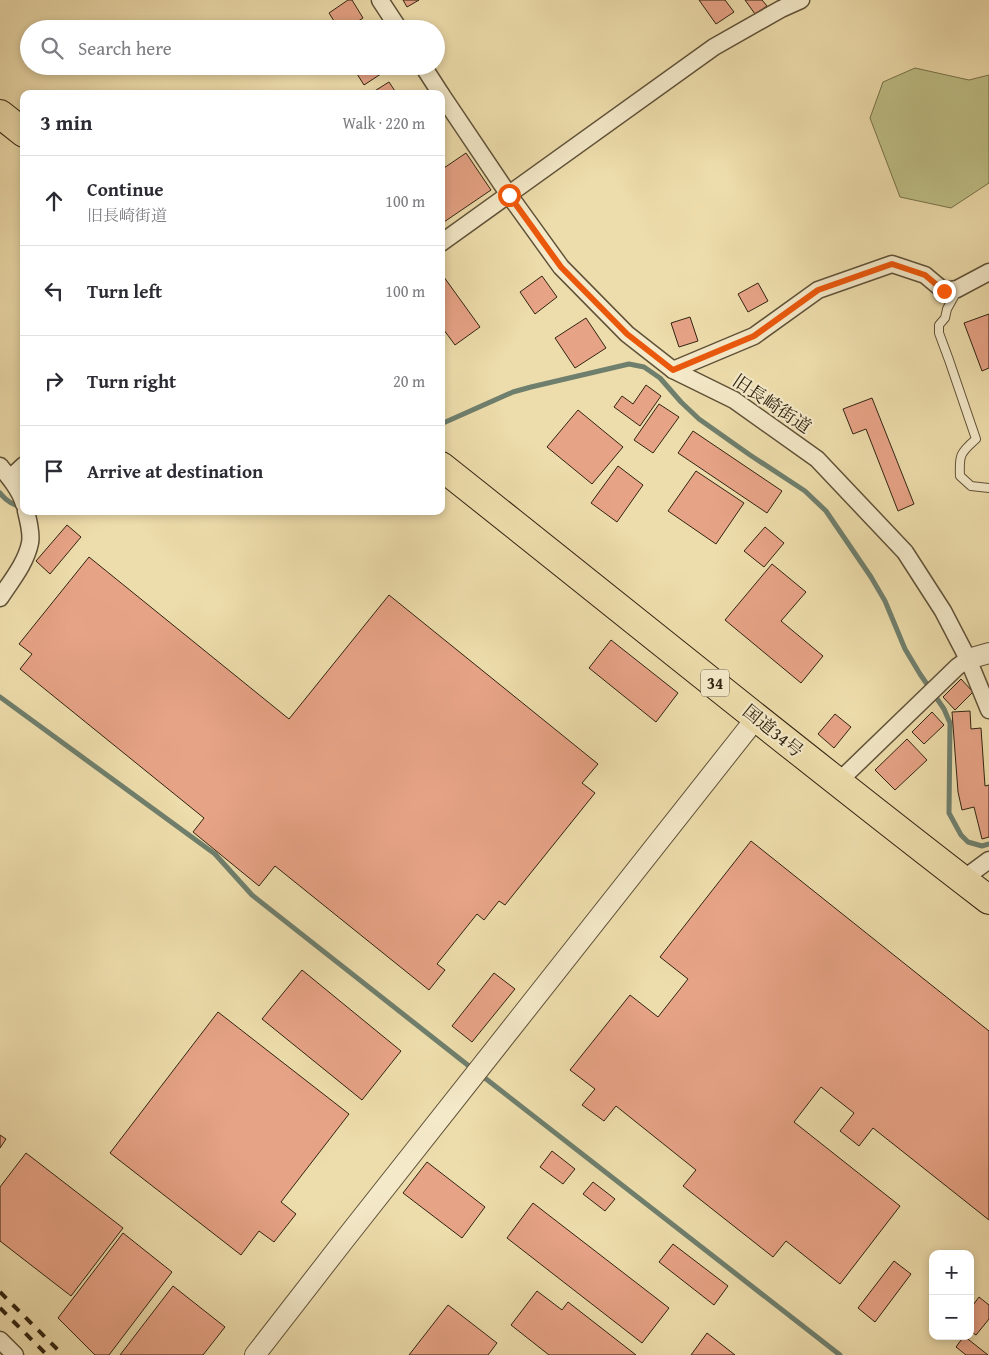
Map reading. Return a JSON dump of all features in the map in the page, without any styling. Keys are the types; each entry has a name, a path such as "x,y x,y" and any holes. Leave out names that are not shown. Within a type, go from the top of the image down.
{"highway":[{"path":"0,114 20,130"},
{"name":"国道34号","path":"445,469 837,782 989,900"}],"street":[{"path":"380,0 393,20"},
{"path":"445,240 714,47 777,5 801,0"},
{"name":"旧長崎街道","path":"429,75 438,90"},
{"name":"旧長崎街道","path":"445,100 509,195 561,267 627,334 673,370 734,400 817,459 905,552 943,610 968,659 989,710"},
{"path":"673,370 754,336 818,290 892,264 925,275 944,291 957,289 989,272"},
{"path":"20,467 5,472 20,499"},
{"path":"0,598 24,560 30,541 26,515"},
{"path":"837,782 957,667 968,659 989,653"},
{"path":"254,1355 757,717"},
{"path":"962,880 989,860"},
{"path":"0,1340 15,1355"}],"lane":[{"path":"957,289 947,309 945,318 940,325 939,333 976,439 966,448 959,459 960,476 971,486 989,488"}],"green space":[{"path":"915,68 969,80 989,75 989,183 951,208 900,197 870,118 883,82"}],"building":[{"path":"348,0 352,0 363,18 360,20 333,20 329,13"},
{"path":"403,0 419,0 407,7"},
{"path":"699,0 725,0 734,12 716,24"},
{"path":"745,0 762,0 767,6 755,14"},
{"path":"358,75 379,75 364,85"},
{"path":"389,82 394,90 376,90"},
{"path":"466,153 491,190 445,221 445,167"},
{"path":"542,276 557,297 535,314 520,292"},
{"path":"445,279 480,327 455,345 445,331"},
{"path":"758,283 768,301 748,312 738,294"},
{"path":"989,314 989,368 982,371 964,323"},
{"path":"690,317 698,341 679,347 671,323"},
{"path":"586,318 606,348 575,368 555,338"},
{"path":"646,385 661,396 640,426 614,407 622,396 633,404"},
{"path":"872,398 914,504 898,511 866,429 853,434 843,409"},
{"path":"659,404 679,417 653,453 634,440"},
{"path":"578,410 623,447 592,484 547,447"},
{"path":"693,431 782,491 767,513 678,453"},
{"path":"618,466 643,485 617,522 591,503"},
{"path":"696,471 744,503 716,544 668,511"},
{"path":"67,525 81,537 50,574 36,561"},
{"path":"765,527 784,543 764,567 744,551"},
{"path":"89,557 289,719 389,595 598,764 582,783 595,793 505,905 499,901 484,920 477,914 437,964 445,970 429,990 275,866 259,886 193,832 204,818 20,669 32,654 19,644"},
{"path":"772,564 806,592 781,621 823,656 801,683 725,620"},
{"path":"611,640 678,693 656,722 589,668"},
{"path":"961,679 973,692 955,710 943,697"},
{"path":"970,711 971,729 981,728 985,786 989,785 989,837 982,839 974,807 962,810 958,792 952,712"},
{"path":"932,712 944,725 924,744 912,732"},
{"path":"835,714 851,727 834,748 818,734"},
{"path":"907,739 927,760 895,790 875,770"},
{"path":"751,841 989,1031 989,1220 873,1128 859,1146 840,1131 854,1113 821,1087 794,1122 900,1206 840,1284 786,1241 773,1257 683,1186 696,1170 616,1106 604,1121 582,1105 595,1089 570,1070 630,995 658,1017 688,979 660,957"},
{"path":"302,970 401,1051 362,1100 262,1019"},
{"path":"494,973 515,989 472,1042 452,1026"},
{"path":"218,1012 349,1114 281,1202 296,1214 274,1242 259,1231 241,1255 110,1153"},
{"path":"0,1135 6,1139 0,1148"},
{"path":"552,1151 575,1169 563,1184 540,1167"},
{"path":"26,1153 123,1228 71,1296 0,1241 0,1187"},
{"path":"427,1162 485,1207 462,1238 403,1193"},
{"path":"593,1182 615,1199 605,1211 583,1194"},
{"path":"533,1203 669,1308 642,1343 507,1238"},
{"path":"123,1233 172,1272 109,1355 95,1355 58,1318"},
{"path":"673,1244 728,1286 714,1305 659,1262"},
{"path":"894,1261 911,1274 875,1322 858,1308"},
{"path":"173,1286 225,1327 203,1355 120,1355"},
{"path":"537,1291 562,1310 568,1302 636,1355 549,1355 511,1325"},
{"path":"979,1297 989,1305 989,1319 976,1335 974,1334 974,1304"},
{"path":"448,1305 497,1343 488,1355 409,1355"},
{"path":"707,1333 735,1355 691,1355"},
{"path":"961,1340 969,1340 988,1355 966,1355 956,1347"}],"waterway":[{"path":"445,422 513,392 629,364 644,367 660,378 699,419 805,491 826,511 871,577 885,601 905,649 944,709 950,723 949,813 961,835 968,842 982,846 989,844"},
{"path":"0,493 10,502 20,506"},
{"path":"0,697 215,854 252,895 474,1070"},
{"path":"481,1075 840,1355"}],"railway":[{"path":"0,1292 63,1355"},
{"path":"0,1308 47,1355"}],"route":[{"path":"509,195 561,267 627,334 673,370 754,336 818,290 892,264 925,275 944,291"}]}
